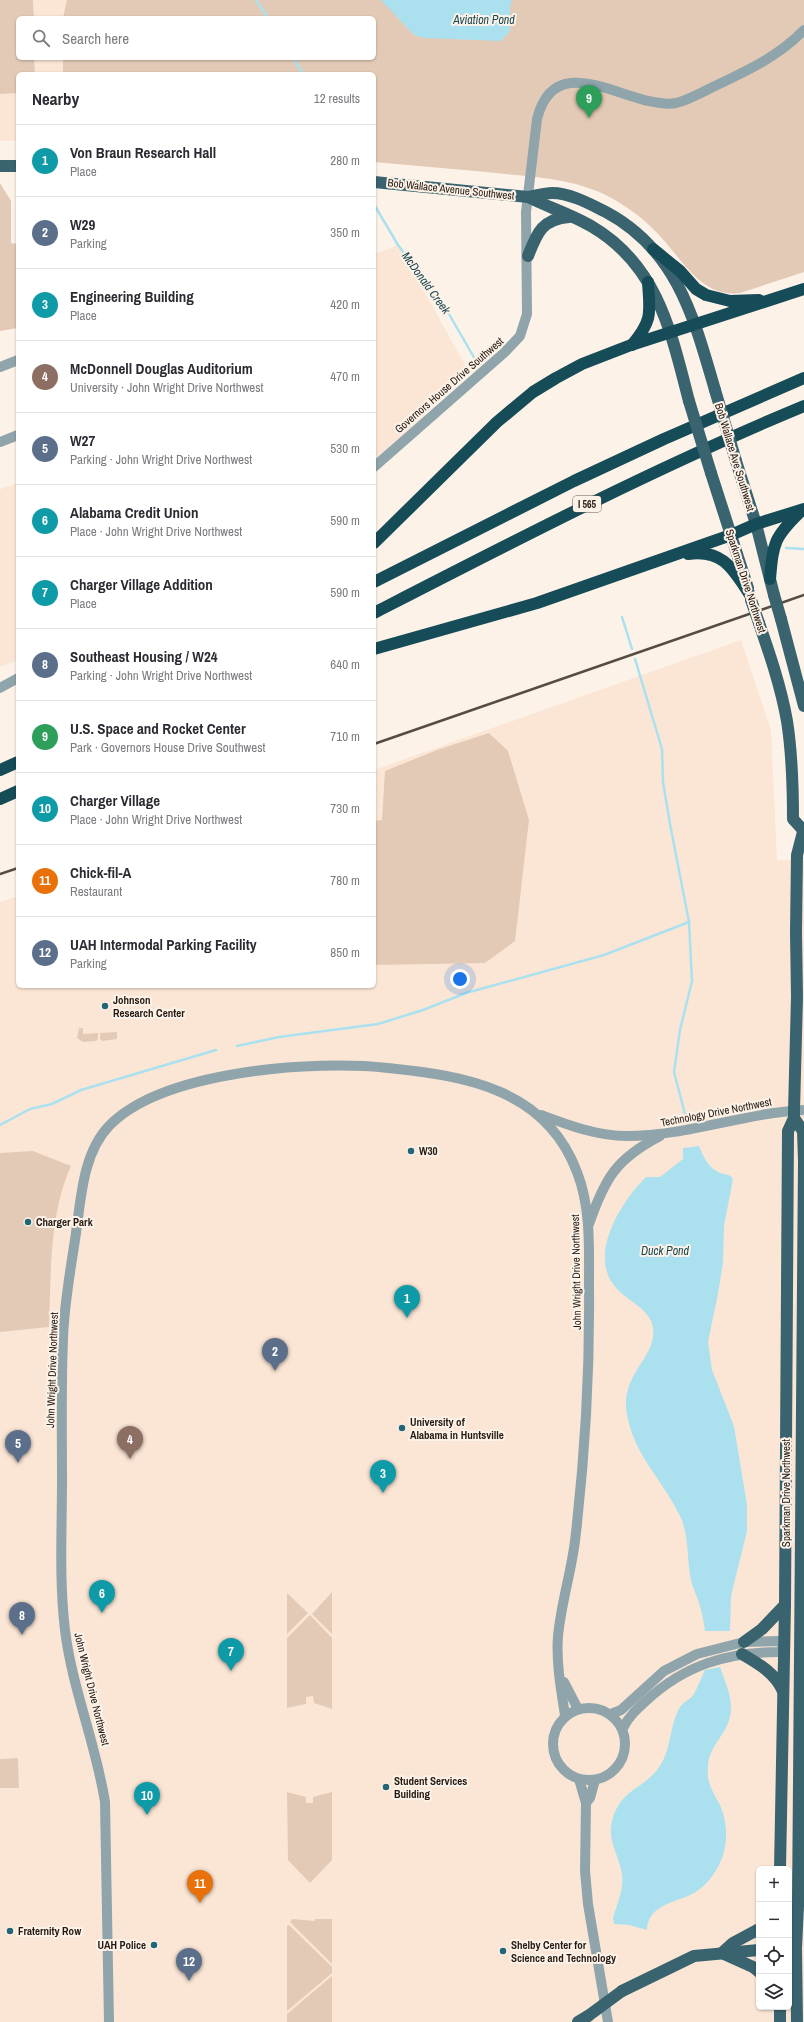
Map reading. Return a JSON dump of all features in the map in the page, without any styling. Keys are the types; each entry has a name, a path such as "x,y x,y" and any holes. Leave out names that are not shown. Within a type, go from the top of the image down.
{"highway":[{"path":"653,249 680,271 696,288 711,297 730,301 774,299"},
{"path":"631,345 642,333 648,321 650,308 648,282"},
{"path":"376,541 515,406 556,378 582,364 631,345 671,332 696,326 804,289"},
{"name":"I 565","path":"376,581 636,452 804,378"},
{"name":"I 565","path":"376,612 624,485 680,459 804,406"},
{"path":"376,648 523,607 731,535 756,524 804,509"},
{"path":"770,579 772,553 775,541 786,526 804,509"},
{"path":"665,558 693,554 716,556 734,570 750,598"},
{"path":"0,770 16,763"},
{"path":"0,799 16,792"}],"main road":[{"path":"0,166 16,166"},
{"name":"Bob Wallace Avenue Southwest","path":"376,182 528,197 552,193 584,202 619,220 637,233 653,249 679,284 696,326 715,390"},
{"name":"Bob Wallace Avenue Southwest","path":"528,197 591,226 611,240 632,261 648,282 661,306 671,332"},
{"path":"528,256 541,228 557,218 570,216"},
{"name":"Sparkman Drive Northwest","path":"671,332 689,401 711,473 780,688 792,765 793,819 804,829 797,855 796,932 798,997 797,1113 803,1131 804,1161 800,1647 801,1911 796,1948 801,1991 797,2022"},
{"name":"Bob Wallace Ave Southwest","path":"715,390 756,524"},
{"name":"Sparkman Drive Northwest","path":"756,524 804,706"},
{"name":"Sparkman Drive Northwest","path":"780,1866 785,1605 788,1131 797,1113"},
{"path":"744,1642 762,1629 785,1605"},
{"path":"742,1654 769,1670 780,1684 783,1692"},
{"path":"722,1953 733,1944 756,1931"},
{"path":"582,2020 622,1991 694,1956 756,1950"},
{"path":"722,1953 756,1970"},
{"path":"780,2010 780,2022"}],"street":[{"name":"Governors House Drive Southwest","path":"376,465 505,352 520,336 526,322 528,306 528,197 539,110 546,98 556,89 567,84 586,82 646,101 676,103 695,96 772,57 788,46 804,30"},
{"path":"0,367 16,361"},
{"path":"0,442 16,436"},
{"path":"0,688 16,679"},
{"name":"John Wright Drive Northwest","path":"109,2022 105,1802 98,1767 67,1647 61,1597 63,1340 68,1289 82,1190 96,1145 108,1126 130,1108 154,1096 190,1084 229,1075 322,1066 373,1066 428,1072 464,1078 491,1087 516,1098 538,1114 558,1134 571,1157 581,1183 589,1226 589,1372 583,1470 575,1543 558,1636 558,1655 565,1715"},
{"name":"Technology Drive Northwest","path":"538,1114 596,1132 625,1136 664,1134 772,1113 797,1113"},
{"path":"589,1226 600,1193 611,1174 624,1159 640,1147 664,1134"},
{"path":"611,1714 621,1710 664,1671 697,1654 744,1642 779,1642 784,1646 800,1647"},
{"path":"623,1728 628,1718 667,1683 695,1667 742,1654 779,1652 784,1646"},
{"name":"John Wright Drive Northwest","path":"560,1674 578,1709"},
{"path":"596,1708 611,1714 623,1728 625,1741 624,1754 619,1765 610,1774 595,1780 579,1779 562,1768 554,1758 552,1741 555,1730 565,1715 578,1709 596,1708"},
{"path":"579,1779 583,1798 586,1804 585,1871 588,1904 608,2022"},
{"path":"586,1804 590,1798 595,1780"}],"shaded area":[{"path":"0,0 67,0 67,16 16,16 16,60 67,60 68,72 16,72 16,141 0,141"},
{"path":"0,0 33,0 34,16 16,16 16,60 34,60 35,72 16,72 16,93 0,94"},
{"path":"67,0 804,0 804,272 740,293 726,293 713,289 702,282 692,273 656,232 637,214 600,192 569,182 552,179 376,162 376,72 63,72 63,60 376,60 376,16 63,16"},
{"path":"0,183 11,201 11,243 16,244 16,328 0,331"},
{"path":"398,245 469,372 417,422 376,458 376,253"},
{"path":"16,484 16,661 0,667 0,489"},
{"name":"University of Alabama in Huntsville","path":"741,640 771,730 777,860 804,861 804,2022 0,2022 0,902 16,897 16,988 376,988 376,769"},
{"path":"489,733 508,751 529,820 515,941 485,963 376,965 376,821 382,820 385,771 437,750"},
{"path":"79,1028 83,1028 83,1034 98,1033 98,1039 96,1041 83,1042 77,1038"},
{"path":"117,1032 117,1039 102,1041 100,1039 100,1033"},
{"name":"Charger Park","path":"33,1151 71,1166 59,1204 52,1245 49,1327 0,1332 0,1153"},
{"path":"332,1592 332,1634 312,1614"},
{"path":"287,1593 308,1613 287,1634"},
{"path":"310,1615 332,1638 332,1709 314,1703 313,1696 306,1697 306,1704 287,1708 287,1638"},
{"path":"18,1758 19,1788 0,1788 0,1759"},
{"path":"287,1792 306,1797 306,1803 313,1803 313,1797 332,1792 332,1860 310,1883 288,1860"},
{"path":"292,1919 315,1921 315,1919 332,1919 332,1964 290,1922"},
{"path":"289,1925 332,1967 332,1973 287,2011 287,1926"},
{"path":"332,1976 332,2022 287,2022 287,2014"}],"water":[{"name":"Aviation Pond","path":"381,0 512,0 510,7 510,31 501,41 424,38 414,35"},
{"name":"Duck Pond","path":"699,1146 704,1157 714,1170 730,1176 733,1179 724,1226 723,1263 708,1342 712,1370 734,1426 747,1505 747,1531 731,1596 730,1631 705,1631 700,1607 690,1576 687,1541 683,1524 673,1503 643,1456 631,1430 627,1415 626,1401 628,1388 650,1348 653,1339 653,1328 644,1311 617,1289 608,1276 605,1261 606,1246 610,1230 627,1200 636,1188 646,1177 660,1177 683,1159 683,1148"},
{"path":"720,1667 729,1693 731,1710 730,1718 714,1747 708,1762 708,1777 720,1805 725,1822 726,1841 722,1859 707,1883 694,1893 664,1906 652,1915 647,1930 629,1925 614,1924 613,1918 621,1891 622,1880 621,1867 611,1835 612,1821 616,1811 620,1803 632,1791 651,1777 657,1770 666,1755 676,1715 681,1705 692,1697 705,1670"}],"waterway":[{"name":"McDonald Creek","path":"256,0 267,16"},
{"name":"McDonald Creek","path":"294,60 302,72"},
{"name":"McDonald Creek","path":"376,208 398,245 445,307 476,361"},
{"path":"786,548 804,549"},
{"path":"622,617 632,649"},
{"path":"635,659 662,749 663,782 689,922 692,981 680,1030 674,1072 685,1114"},
{"path":"237,1046 279,1037 378,1024 423,1010 466,993 604,955 689,922"},
{"path":"0,1125 30,1109 52,1104 81,1090 216,1050"}],"railway":[{"path":"376,743 804,595"},
{"path":"0,874 16,869"}],"place":[{"name":"U.S. Space and Rocket Center","path":"589,118"},
{"name":"Johnson Research Center","path":"105,1006"},
{"name":"W30","path":"411,1151"},
{"name":"Charger Park","path":"28,1222"},
{"name":"Von Braun Research Hall","path":"407,1318"},
{"name":"W29","path":"275,1371"},
{"name":"University of Alabama in Huntsville","path":"402,1428"},
{"name":"McDonnell Douglas Auditorium","path":"130,1459"},
{"name":"W27","path":"18,1463"},
{"name":"Engineering Building","path":"383,1493"},
{"name":"Alabama Credit Union","path":"102,1613"},
{"name":"Southeast Housing / W24","path":"22,1635"},
{"name":"Charger Village Addition","path":"231,1671"},
{"name":"Student Services Building","path":"386,1787"},
{"name":"Charger Village","path":"147,1815"},
{"name":"Chick-fil-A","path":"200,1903"},
{"name":"Fraternity Row","path":"10,1931"},
{"name":"UAH Police","path":"154,1945"},
{"name":"Shelby Center for Science and Technology","path":"503,1951"},
{"name":"UAH Intermodal Parking Facility","path":"189,1981"}]}
